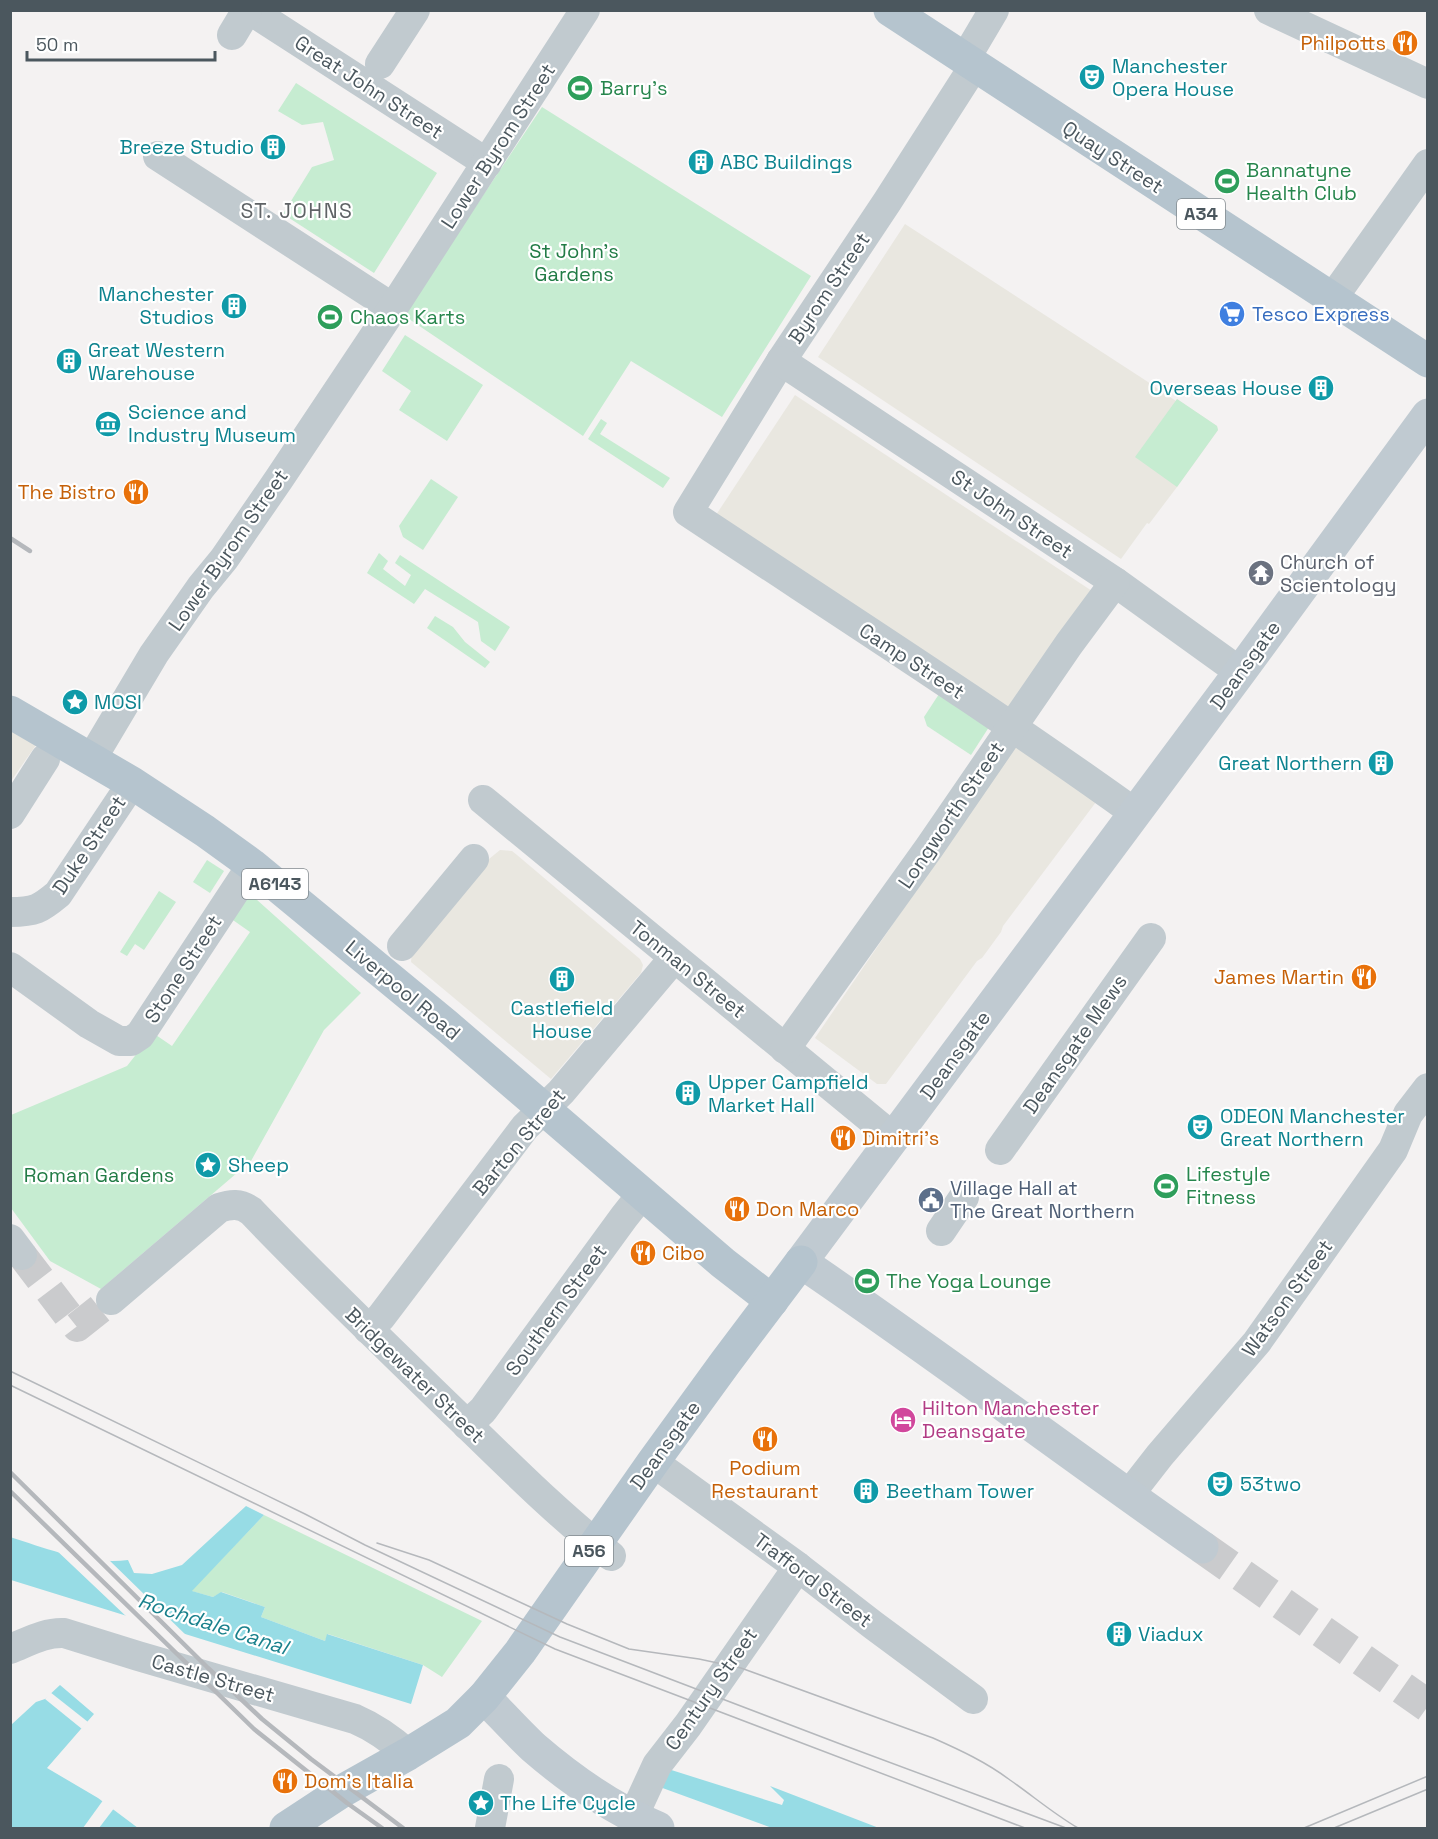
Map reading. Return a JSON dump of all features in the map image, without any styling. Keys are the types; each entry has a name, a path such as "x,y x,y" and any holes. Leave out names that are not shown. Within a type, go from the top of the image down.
{"main road":[{"name":"Quay Street","path":"890,10 1428,362"},
{"name":"Liverpool Road","path":"10,712 132,783 252,865 446,1025 723,1263 772,1301"},
{"name":"Deansgate","path":"484,1697 603,1550 653,1462 724,1363 801,1262"},
{"name":"A56","path":"286,1828 344,1790 458,1723 484,1697"}],"street":[{"path":"380,64 415,10"},
{"name":"Lower Byrom Street","path":"91,760 154,654 201,587 225,559 393,308 585,10"},
{"name":"Byrom Street","path":"687,512 781,360 887,202 969,63 994,10"},
{"path":"1269,10 1424,74"},
{"name":"Great John Street","path":"243,19 487,163"},
{"path":"158,156 393,308"},
{"path":"1332,299 1428,165"},
{"name":"St John Street","path":"781,360 1115,582 1240,672"},
{"name":"Deansgate","path":"801,1262 1240,672 1428,415"},
{"name":"Camp Street","path":"687,512 1012,725 1135,813"},
{"name":"Longworth Street","path":"785,1048 916,867 1012,725 1115,582"},
{"path":"10,814 45,759"},
{"name":"Duke Street","path":"10,912 41,908 58,894 132,783"},
{"name":"Tonman Street","path":"483,800 894,1138"},
{"path":"402,946 474,858"},
{"name":"Stone Street","path":"10,967 89,1024 119,1041 131,1041 140,1035 252,865"},
{"name":"Deansgate Mews","path":"1000,1150 1151,938"},
{"name":"Barton Street","path":"368,1329 381,1317 525,1127 561,1092 674,958"},
{"name":"Watson Street","path":"1128,1496 1257,1342 1393,1150 1408,1114 1428,1088"},
{"name":"Southern Street","path":"467,1425 483,1410 643,1193"},
{"path":"941,1231 964,1197"},
{"name":"Bridgewater Street","path":"111,1300 219,1208 235,1204 243,1205 251,1210 322,1284 539,1495 603,1550"},
{"path":"801,1262 1202,1547"},
{"name":"Trafford Street","path":"653,1462 798,1567 973,1699"},
{"name":"Century Street","path":"645,1823 657,1765 688,1725 798,1567"},
{"name":"Castle Street","path":"10,1649 44,1635 64,1633 355,1719 376,1728 408,1754"},
{"path":"484,1697 544,1756 576,1780 645,1823"},
{"path":"490,1828 498,1784"}],"shaded area":[{"path":"905,224 1217,426 1218,430 1177,487 1121,559 818,357"},
{"path":"795,395 1092,591 1011,713 714,518"},
{"path":"11,729 36,745 11,781"},
{"path":"1016,744 1096,802 886,1084 877,1084 815,1038"},
{"path":"500,850 512,851 517,855 640,959 643,965 641,973 551,1079 411,962 412,952 489,859"}],"green space":[{"path":"296,83 437,173 374,273 283,214 312,167 334,160 323,122 302,125 278,111"},
{"name":"St John's Gardens","path":"542,107 811,276 722,417 631,361 583,436 403,315"},
{"path":"405,335 483,385 447,441 399,410 411,391 382,371"},
{"path":"1177,399 1217,426 1218,430 1177,487 1135,457"},
{"path":"601,419 607,423 600,434 670,478 663,488 588,439"},
{"path":"431,479 458,497 423,550 403,537 399,526"},
{"path":"379,553 388,561 383,569 405,586 411,575 395,563 400,555 510,627 495,651 481,641 478,622 425,589 414,604 367,573"},
{"path":"435,616 453,627 465,642 490,662 485,668 427,628"},
{"path":"941,691 989,727 971,755 927,726 924,717"},
{"path":"207,860 224,871 210,893 193,882"},
{"path":"159,891 176,902 144,950 135,944 127,956 120,952"},
{"name":"Roman Gardens","path":"247,891 361,993 324,1030 251,1161 101,1289 50,1261 11,1208 11,1115 127,1066 153,1033 172,1046 250,932 230,918"},
{"path":"264,1515 482,1621 442,1677 423,1665 328,1634 325,1641 261,1617 265,1607 222,1592 213,1597 191,1591"}],"water":[{"name":"Rochdale Canal","path":"246,1506 264,1515 192,1591 213,1597 221,1592 265,1607 261,1617 325,1641 327,1634 423,1665 411,1704 11,1580 10,1537 83,1558 128,1560 134,1573 152,1574 182,1565"},
{"path":"60,1685 94,1714 47,1768 98,1798 138,1828 11,1828 11,1725 36,1702 45,1699"},
{"path":"665,1768 782,1805 784,1800 770,1786 879,1828 772,1828 657,1786"}],"pier":[{"path":"54,1548 107,1558 189,1638 129,1619"},
{"path":"50,1692 88,1722 82,1729 45,1699"},
{"path":"104,1799 115,1807 99,1828 83,1828"}],"tunnel":[{"path":"22,1255 77,1327 111,1300"},
{"path":"1202,1547 1428,1706"}],"tram line":[{"path":"10,1371 365,1545 560,1637 1066,1828"},
{"path":"10,1385 555,1649 1025,1828"},
{"path":"377,1543 429,1560 567,1624 629,1649 699,1659 741,1668 933,1738 992,1768 1078,1828"},
{"path":"1304,1828 1428,1776"},
{"path":"1334,1828 1428,1789"}],"railway":[{"path":"10,538 30,551"},
{"path":"10,1472 262,1719 403,1828"},
{"path":"10,1491 254,1729 382,1828"}],"place":[{"name":"Philpotts","path":"1405,43"},
{"name":"Manchester Opera House","path":"1092,77"},
{"name":"Barry's","path":"580,88"},
{"name":"Breeze Studio","path":"273,147"},
{"name":"ABC Buildings","path":"701,162"},
{"name":"Bannatyne Health Club","path":"1227,181"},
{"name":"Manchester Studios","path":"234,306"},
{"name":"Tesco Express","path":"1232,314"},
{"name":"Chaos Karts","path":"330,317"},
{"name":"Great Western Warehouse","path":"69,361"},
{"name":"Overseas House","path":"1321,388"},
{"name":"Science and Industry Museum","path":"108,424"},
{"name":"The Bistro","path":"136,492"},
{"name":"Church of Scientology","path":"1261,573"},
{"name":"MOSI","path":"75,702"},
{"name":"Great Northern","path":"1381,763"},
{"name":"James Martin","path":"1364,977"},
{"name":"Castlefield House","path":"562,979"},
{"name":"Upper Campfield Market Hall","path":"688,1093"},
{"name":"ODEON Manchester Great Northern","path":"1200,1127"},
{"name":"Dimitri's","path":"843,1138"},
{"name":"Sheep","path":"208,1165"},
{"name":"Lifestyle Fitness","path":"1166,1186"},
{"name":"Village Hall at The Great Northern","path":"931,1200"},
{"name":"Don Marco","path":"737,1209"},
{"name":"Cibo","path":"643,1253"},
{"name":"The Yoga Lounge","path":"867,1281"},
{"name":"Hilton Manchester Deansgate","path":"903,1420"},
{"name":"Podium Restaurant","path":"765,1439"},
{"name":"53two","path":"1220,1484"},
{"name":"Beetham Tower","path":"866,1491"},
{"name":"Viadux","path":"1119,1634"},
{"name":"Dom's Italia","path":"285,1781"},
{"name":"The Life Cycle","path":"481,1803"}],"district":[{"name":"ST. JOHNS","path":"297,211"}]}
